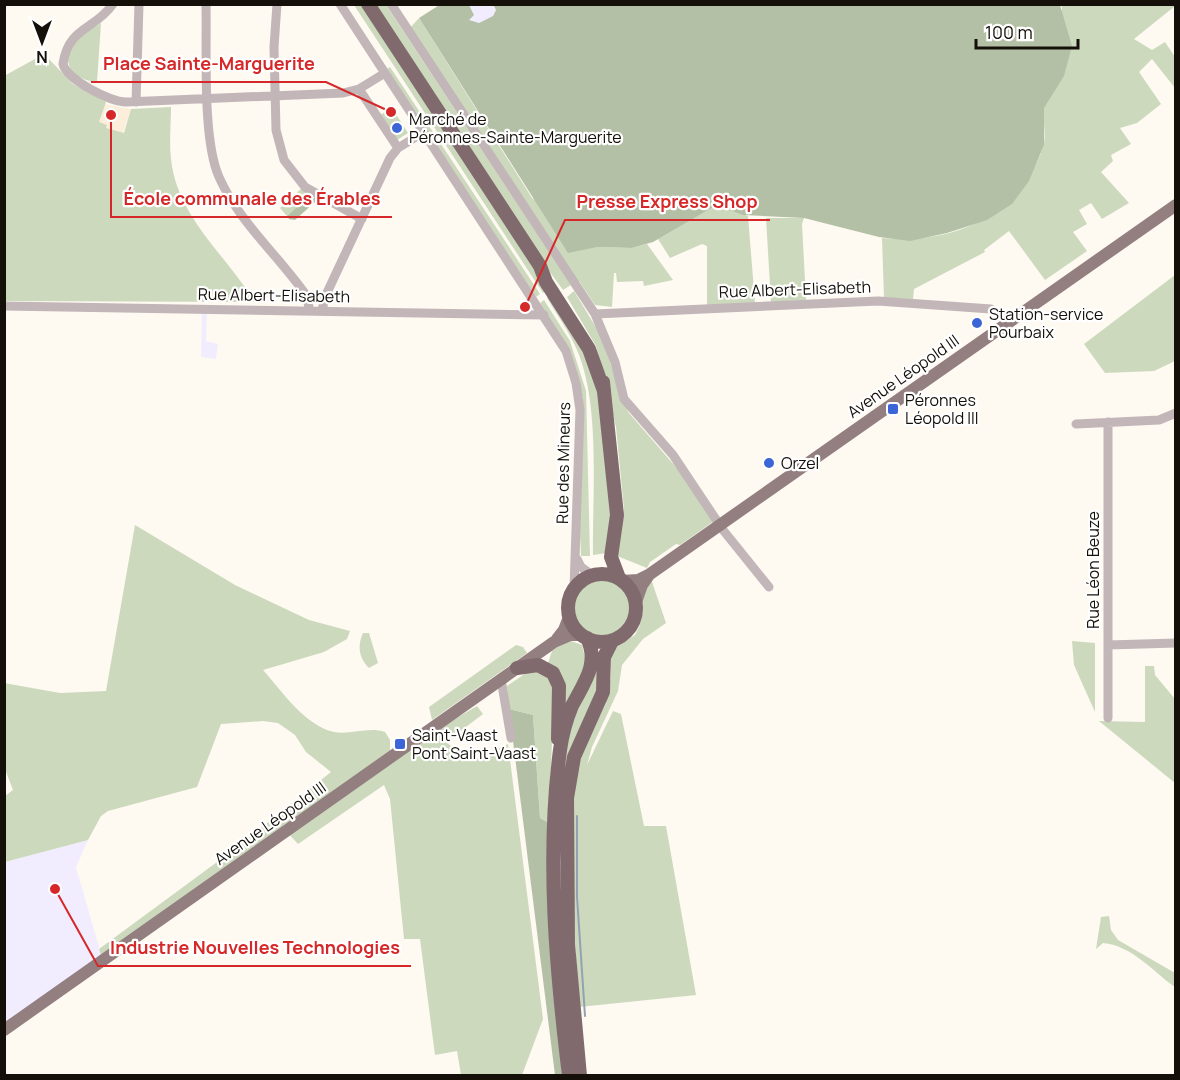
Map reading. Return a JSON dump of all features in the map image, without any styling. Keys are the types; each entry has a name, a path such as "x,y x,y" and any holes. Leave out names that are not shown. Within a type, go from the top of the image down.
{"highway":[{"path":"368,4 540,266 546,282 589,349 604,391 617,515 611,557 621,579 631,589 636,602 634,622 629,630 612,641 595,642 584,637"},
{"path":"569,1076 557,953 556,787 560,747 571,710 592,665 590,645 569,617 569,602 574,589 595,575 611,557"},
{"path":"595,575 621,579"},
{"path":"580,1076 568,944 567,798 574,757 603,692 604,657 612,641"},
{"path":"517,668 538,665 550,670 555,676 559,686 557,733 560,747"}],"main road":[{"name":"Avenue Léopold III","path":"621,579 638,580 650,574 1176,205"},
{"name":"Avenue Léopold III","path":"636,602 642,585 650,574"},
{"name":"Avenue Léopold III","path":"554,642 564,630 569,617"},
{"name":"Avenue Léopold III","path":"4,1030 554,642 570,635 584,637"}],"street":[{"path":"113,4 99,19 70,39 64,55 63,67 70,76 114,100 136,102 348,93 385,73"},
{"path":"136,102 139,4"},
{"path":"206,4 208,99 212,153 219,178 238,211 306,295 310,311"},
{"path":"277,4 275,96 278,138 289,168 305,187 315,194 362,219"},
{"name":"Rue des Mineurs","path":"340,4 566,351 579,397 577,559 574,589"},
{"path":"391,4 595,314 615,362 624,399 673,455 720,525 769,587"},
{"path":"359,89 398,148"},
{"path":"322,311 325,297 390,158 398,148 424,132"},
{"name":"Rue Albert-Elisabeth","path":"595,314 879,301 991,309 1013,318"},
{"name":"Rue Albert-Elisabeth","path":"4,306 544,315"},
{"path":"995,312 998,321 996,331"},
{"path":"1076,424 1159,420 1176,413"},
{"name":"Rue Léon Beuze","path":"1108,422 1108,718"},
{"path":"577,559 595,575"},
{"path":"1108,645 1176,643"},
{"path":"501,679 511,738"}],"shaded area":[{"path":"458,5 496,5 502,14 475,31"},
{"path":"91,96 108,105 131,109 123,133 106,128 98,122"},
{"path":"202,309 207,309 206,341 218,344 216,359 201,357"},
{"path":"88,840 76,867 103,961 5,1030 5,862"}],"green space":[{"path":"441,4 469,5 474,15 469,20 479,23 493,16 496,10 493,4 1060,5 1072,46 1064,76 1044,108 1044,145 1029,181 1012,204 987,220 947,233 910,241 879,237 804,218 743,215 717,205 653,242 632,248 597,247 568,253 419,18"},
{"path":"354,5 362,5 548,289 543,293"},
{"path":"373,5 386,5 571,285 563,290 536,253"},
{"path":"1061,5 1175,6 1134,39 1152,50 1165,42 1175,57 1175,88 1152,59 1139,72 1161,104 1137,123 1120,128 1131,144 1111,155 1113,161 1101,172 1129,203 1102,219 1091,203 1079,210 1087,224 1073,232 1087,251 1045,280 1009,231 984,250 985,252 914,289 913,299 884,298 882,238 933,237 957,231 980,221 1018,192 1032,171 1044,142 1044,107"},
{"path":"419,18 532,198 597,247 632,248 647,244 673,280 644,286 643,281 617,282 616,273 614,273 612,307 595,305 579,281 576,282 410,28"},
{"path":"101,23 97,82 81,78 75,73 70,68 68,55 79,37"},
{"path":"44,54 73,84 106,102 99,122 107,125 106,128 124,133 131,109 171,107 171,159 175,180 183,199 204,235 255,302 5,301 4,76"},
{"path":"390,67 540,294 536,297 387,69"},
{"path":"392,108 408,133 397,140 380,115"},
{"path":"302,188 310,195 287,216 280,208"},
{"path":"310,195 315,198 315,202 295,220 289,219 287,216"},
{"path":"717,205 748,216 755,303 707,305 707,246 702,244 670,258 658,239"},
{"path":"766,218 804,218 802,224 806,300 771,302"},
{"path":"1175,275 1175,361 1154,371 1105,373 1084,344"},
{"path":"574,291 603,339 622,400 629,413 687,480 714,521 680,545 676,544 650,562 647,568 617,556 624,509 616,427 596,346 567,297"},
{"path":"552,295 578,336 598,384 612,499 607,553 593,555 594,451 585,372 574,343 547,298"},
{"path":"544,300 570,341 586,391 590,556 581,556 579,510 583,399 571,353 540,303"},
{"path":"135,525 235,585 309,620 350,631 347,639 324,652 263,670 303,715 323,728 334,732 379,730 385,732 390,740 390,757 477,706 483,714 446,742 470,761 508,744 543,1019 522,1075 461,1075 457,1051 435,1055 420,939 404,939 390,799 384,785 298,844 287,832 103,961 99,949 232,851 331,772 306,752 295,735 278,723 263,721 221,724 197,787 108,811 101,816 88,840 5,862 5,796 13,790 5,769 4,683 60,693 106,691"},
{"path":"651,579 666,623 643,639 622,665 618,691 592,747 587,765 613,711 621,714 644,826 666,826 696,995 579,1007 572,892 574,783 578,763 605,705 611,678 613,649 635,635 640,625 643,593"},
{"path":"597,580 607,580 622,588 628,597 630,608 628,619 622,628 607,636 597,636 586,631 579,624 574,613 574,603 579,592 586,585"},
{"path":"363,633 369,633 378,663 369,668 360,652"},
{"path":"568,640 582,645 586,662 559,733 560,699 547,666 552,651"},
{"path":"1072,641 1095,643 1095,712 1074,665"},
{"path":"516,645 523,647 527,653 432,720 429,707"},
{"path":"600,662 600,685 560,787 565,739"},
{"path":"1145,666 1154,666 1155,675 1175,699 1175,783 1099,721 1145,722"},
{"path":"529,671 545,671 554,687 549,823 540,818 533,715 509,709 507,686"},
{"path":"509,709 533,715 540,818 549,823 553,984 562,1075 555,1075"},
{"path":"1109,916 1111,930 1118,940 1175,973 1175,987 1142,960 1124,949 1103,943 1096,949 1101,917"}],"waterway":[{"path":"577,816 577,897 585,1016"}],"place":[{"name":"Place Sainte-Marguerite","path":"391,112"},
{"name":"École communale des Érables","path":"111,115"},
{"name":"Marché de Péronnes-Sainte-Marguerite","path":"397,128"},
{"name":"Presse Express Shop","path":"525,307"},
{"name":"Station-service Pourbaix","path":"977,323"},
{"name":"Péronnes Léopold III","path":"893,409"},
{"name":"Orzel","path":"769,463"},
{"name":"Saint-Vaast Pont Saint-Vaast","path":"400,744"},
{"name":"Industrie Nouvelles Technologies","path":"55,889"}]}
